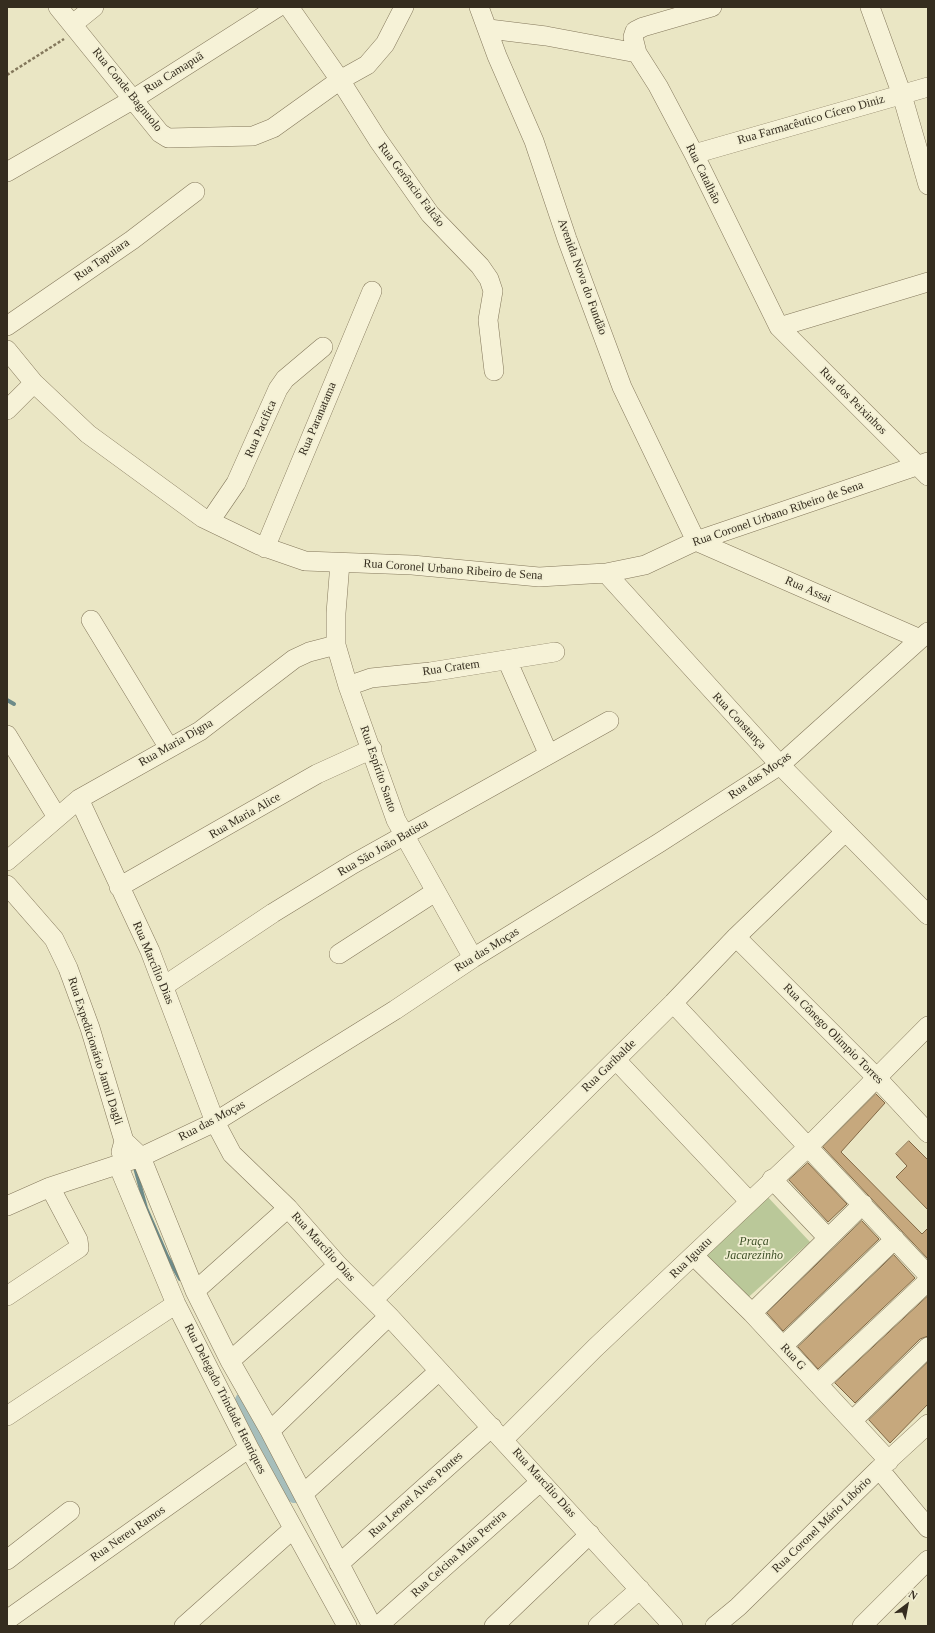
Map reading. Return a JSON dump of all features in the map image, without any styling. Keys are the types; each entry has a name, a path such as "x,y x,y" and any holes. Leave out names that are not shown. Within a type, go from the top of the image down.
{"street":[{"name":"Rua Conde Bagnuolo","path":"58,7 160,134 168,138 253,136 273,128 340,80 367,65 385,44 404,7"},
{"path":"75,27 94,7"},
{"name":"Rua Camapuã","path":"7,172 132,100 278,7"},
{"name":"Rua Gerôncio Falcão","path":"289,7 340,80 378,140 430,214 480,266 489,279 493,291 488,320 494,371"},
{"name":"Avenida Nova do Fundão","path":"479,7 497,56 534,142 567,239 622,387 696,541"},
{"name":"Rua Catalhão","path":"712,7 643,26 635,31 633,37 637,52 658,86 694,154 778,327"},
{"path":"870,7 902,95 928,185"},
{"path":"488,29 546,36 637,52"},
{"name":"Rua Farmacêutico Cícero Diniz","path":"694,154 928,87"},
{"name":"Rua Tapuiara","path":"7,326 132,240 195,192"},
{"path":"778,327 928,282"},
{"name":"Rua Paranatama","path":"265,548 372,291"},
{"name":"Rua dos Peixinhos","path":"778,327 924,468"},
{"name":"Rua Pacifica","path":"210,521 239,478 278,389 285,379 323,347"},
{"name":"Rua Coronel Urbano Ribeiro de Sena","path":"7,350 34,383 88,434 210,521 265,548 305,561 412,565 539,577 606,573 645,565 696,541 924,468"},
{"path":"7,410 34,383"},
{"name":"Rua Assai","path":"696,541 924,635"},
{"name":"Rua Espírito Santo","path":"340,563 336,613 336,645 348,686 372,749 396,820 473,958"},
{"name":"Rua Constança","path":"606,573 780,764 928,915"},
{"path":"91,620 170,748"},
{"name":"Rua das Moças","path":"7,1206 50,1188 141,1157 215,1122 395,1010 473,958 659,843 780,764 924,635"},
{"name":"Rua Maria Digna","path":"14,856 79,799 200,731 294,659 309,652 336,645"},
{"name":"Rua Cratem","path":"348,686 371,678 507,660 555,652"},
{"path":"507,660 548,754"},
{"name":"Rua São João Batista","path":"164,986 273,913 404,835 608,721"},
{"path":"7,735 57,817"},
{"name":"Rua Maria Alice","path":"119,887 316,774 372,749"},
{"name":"Rua Marcílio Dias","path":"79,799 150,951 215,1122 232,1154 288,1208 338,1265 389,1316 498,1433 540,1482 590,1534 673,1626"},
{"name":"Rua Garibalde","path":"373,1300 673,1003 736,937 845,832"},
{"name":"Rua Expedicionário Jamil Dagli","path":"7,885 54,939 68,968 90,1028 124,1141 141,1157"},
{"path":"339,954 435,892"},
{"name":"Rua Cônego Olimpio Torres","path":"736,937 876,1077 928,1133"},
{"path":"673,1003 928,1275"},
{"name":"Rua Iguatu","path":"498,1433 595,1348 694,1256 772,1179 808,1147 928,1026"},
{"path":"616,1060 749,1201"},
{"name":"Rua Expedicionário Jamil Dagli","path":"118,1165 124,1141"},
{"name":"Rua Delegado Trindade Henriques","path":"141,1157 195,1291 230,1361 270,1431 372,1626"},
{"name":"Rua Delegado Trindade Henriques","path":"118,1165 176,1304 249,1448 347,1626"},
{"path":"772,1179 828,1238"},
{"path":"7,1296 79,1248 78,1240 50,1188"},
{"path":"752,1314 863,1204"},
{"path":"195,1291 288,1208"},
{"path":"782,1346 895,1239"},
{"name":"Rua G","path":"694,1256 752,1314 852,1422 928,1528"},
{"path":"230,1361 338,1265"},
{"path":"818,1384 928,1281"},
{"path":"7,1416 176,1304"},
{"path":"270,1431 389,1316"},
{"path":"852,1422 928,1347"},
{"path":"303,1494 439,1371"},
{"name":"Rua Coronel Mário Libório","path":"715,1626 738,1607 928,1424"},
{"name":"Rua Leonel Alves Pontes","path":"339,1564 498,1433"},
{"name":"Rua Nereu Ramos","path":"7,1620 249,1448"},
{"name":"Rua Celcina Maia Pereira","path":"378,1626 540,1482"},
{"path":"7,1560 70,1512"},
{"path":"184,1626 293,1529"},
{"path":"494,1626 590,1534"},
{"path":"862,1626 928,1560"},
{"path":"598,1626 640,1589"}],"path":[{"path":"7,75 45,53 75,27"}],"green space":[{"name":"Praça Jacarezinho","path":"765,1194 810,1242 743,1302 699,1256"}],"building":[{"path":"876,1094 885,1103 841,1152 922,1234 928,1228 928,1259 823,1147"},
{"path":"909,1141 928,1160 928,1210 896,1177 907,1166 896,1154"},
{"path":"808,1163 847,1204 828,1222 789,1180"},
{"path":"862,1221 879,1239 783,1331 767,1313"},
{"path":"894,1255 915,1278 818,1369 798,1347"},
{"path":"928,1296 928,1336 920,1339 855,1403 835,1383"},
{"path":"928,1362 928,1404 890,1443 869,1420"}],"waterway":[{"path":"7,700 14,704"},
{"path":"134,1164 146,1208 167,1256 180,1279"},
{"path":"242,1400 294,1496"}]}
